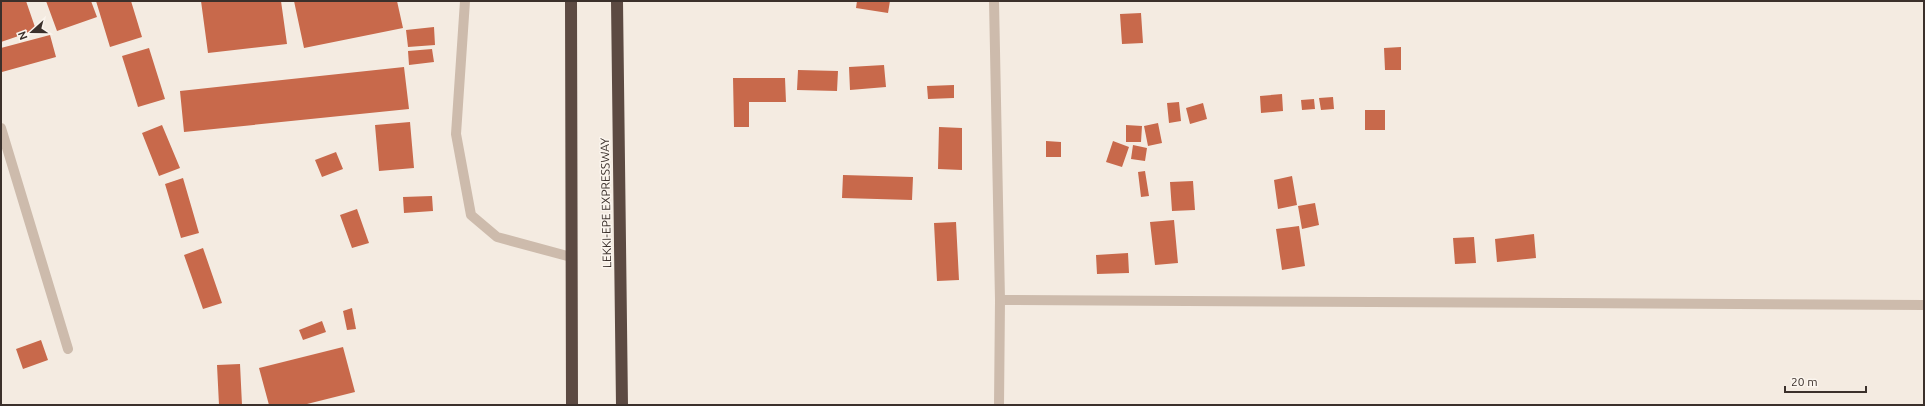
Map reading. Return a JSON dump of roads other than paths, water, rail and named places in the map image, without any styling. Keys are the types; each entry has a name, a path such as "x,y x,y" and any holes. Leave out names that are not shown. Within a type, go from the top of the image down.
{"highway":[{"path":"571,1 572,405"},
{"name":"LEKKI-EPE EXPRESSWAY","path":"617,1 622,405"}],"street":[{"path":"465,1 456,134 471,215 497,237 571,257"},
{"path":"994,1 1000,300 999,405"},
{"path":"1,128 68,349"},
{"path":"1000,300 1924,305"}]}
